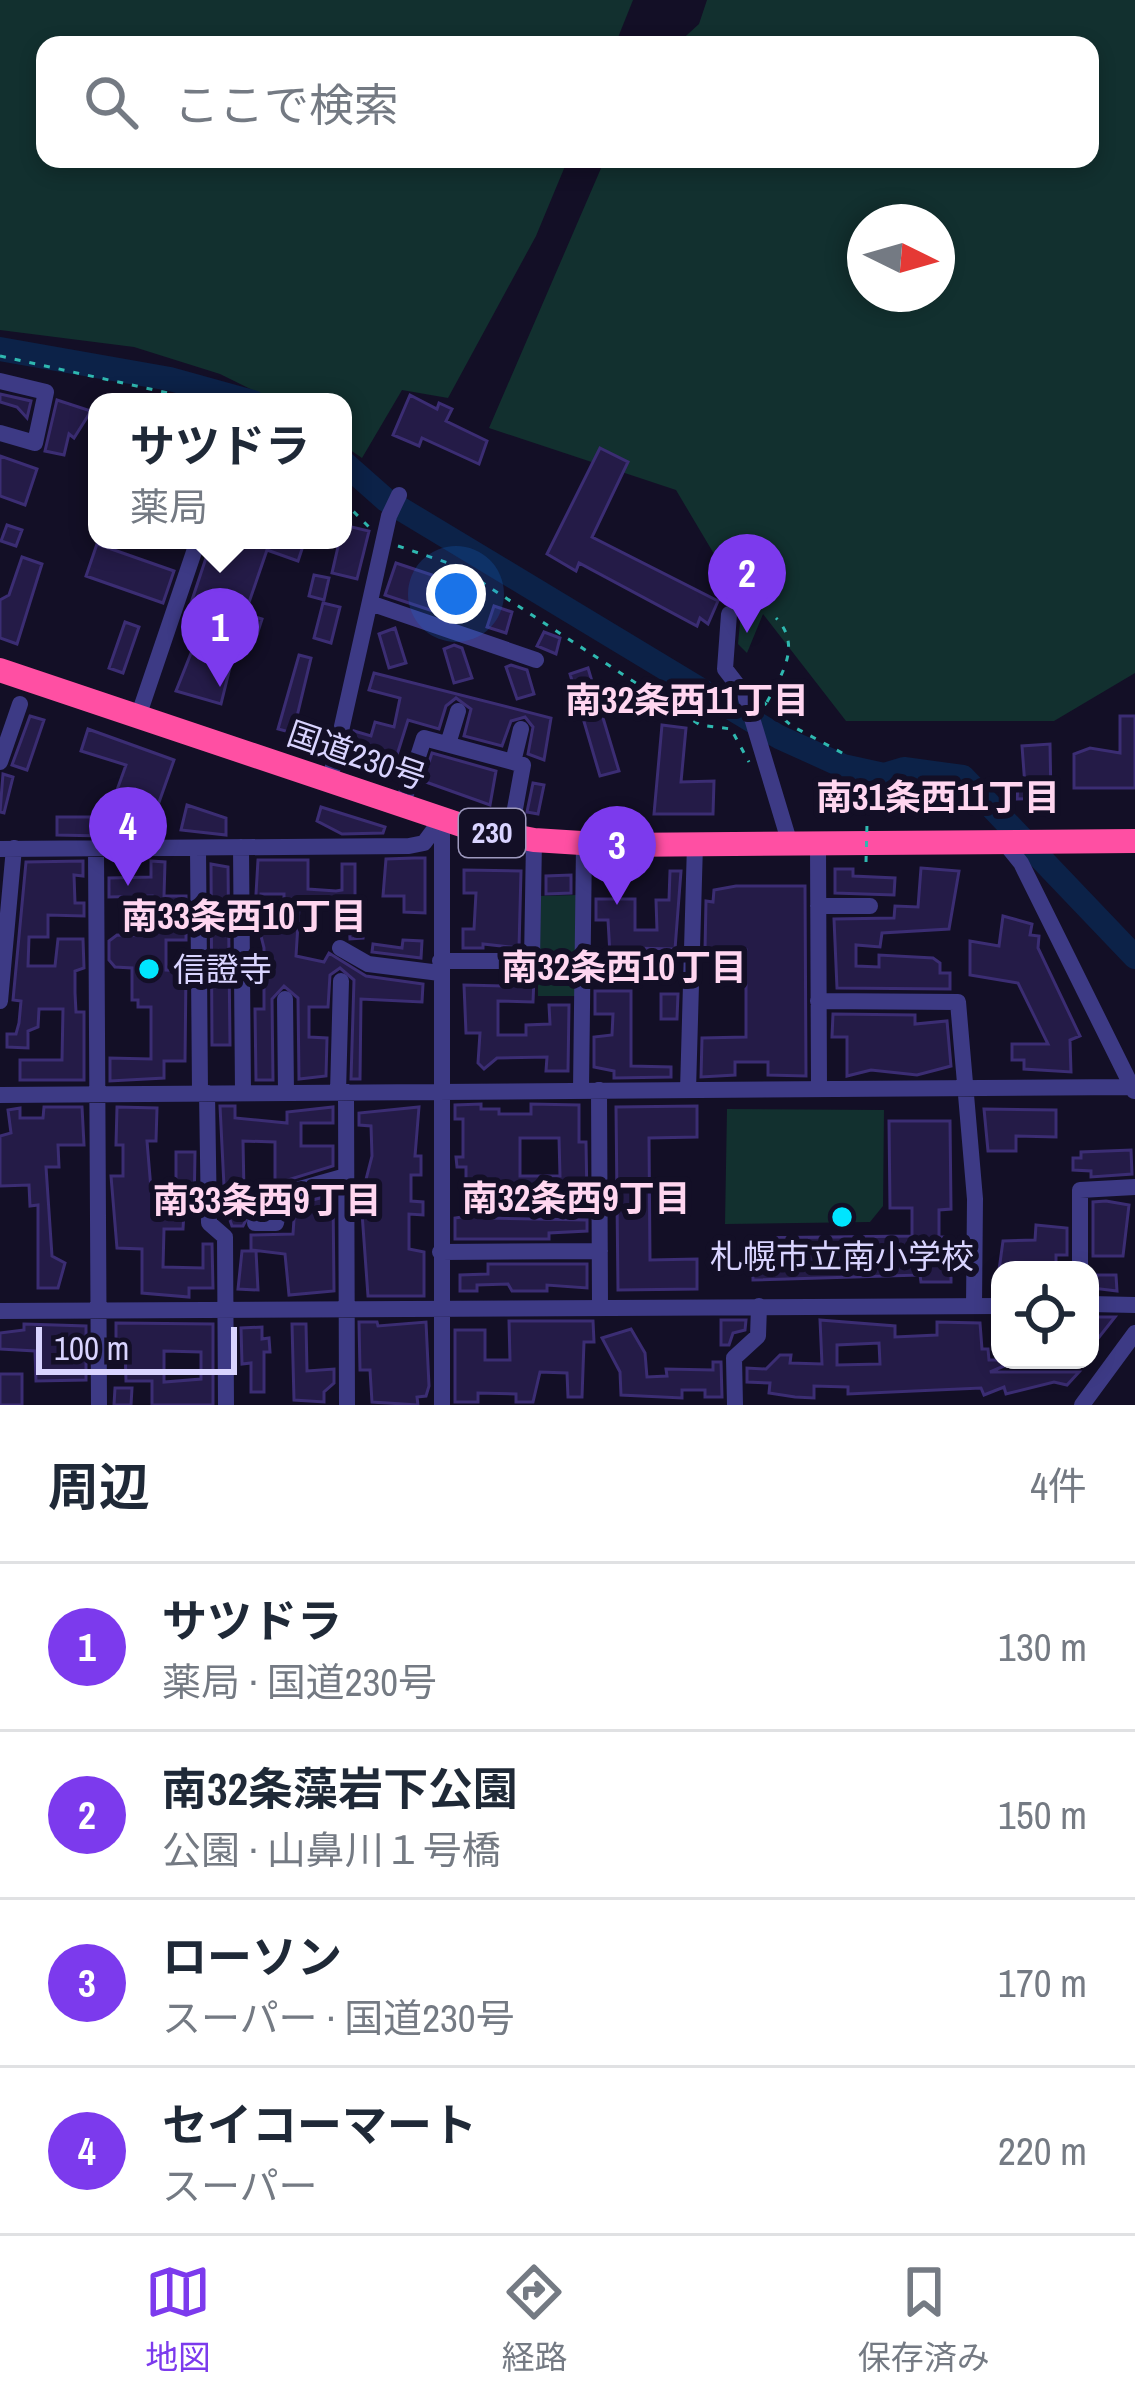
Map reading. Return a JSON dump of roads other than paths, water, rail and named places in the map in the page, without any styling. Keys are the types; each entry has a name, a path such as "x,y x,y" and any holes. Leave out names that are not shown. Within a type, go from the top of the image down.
{"highway":[{"name":"国道230号","path":"0,670 401,806 522,838 584,845 1135,841"}],"street":[{"path":"0,381 46,392 34,443 0,434"},
{"path":"330,780 389,516 400,495"},
{"path":"138,717 195,549"},
{"path":"370,603 536,660"},
{"path":"728,614 724,670 756,703 761,766 790,844"},
{"path":"0,762 20,704"},
{"path":"448,744 458,711"},
{"path":"513,762 521,729"},
{"path":"340,948 368,964 440,967 532,962 522,838 524,764 424,738 401,806"},
{"path":"0,1001 7,849 409,846 424,843 442,819"},
{"path":"442,819 438,1091 442,1405"},
{"path":"0,1094 1133,1090 1007,842"},
{"path":"688,1090 695,844"},
{"path":"818,844 819,1089"},
{"path":"584,845 600,1305"},
{"path":"241,847 243,1093"},
{"path":"96,848 99,1405"},
{"path":"198,848 209,1223 225,1237 226,1405"},
{"path":"818,906 870,906"},
{"path":"340,981 346,1405"},
{"path":"285,999 286,1093"},
{"path":"818,1000 958,1002 975,1199 974,1306"},
{"path":"255,1223 276,1223 282,1194 346,1176"},
{"path":"1080,1261 1080,1190 1135,1187"},
{"path":"440,1252 600,1251"},
{"path":"1099,1304 1135,1305"},
{"path":"735,1405 734,1358 758,1336 759,1306"},
{"path":"0,1311 991,1306"},
{"path":"1082,1405 1135,1333"}],"waterway":[{"path":"0,349 170,379 221,393"},
{"path":"352,470 386,500 779,737 843,766 884,775 904,769 963,777 1135,957"}],"place":[{"name":"南32条藻岩下公園","path":"747,633"},
{"name":"サツドラ","path":"220,687"},
{"name":"セイコーマート","path":"128,886"},
{"name":"ローソン","path":"617,905"},
{"name":"信證寺","path":"149,969"},
{"name":"札幌市立南小学校","path":"842,1217"}],"district":[{"name":"南32条西11丁目","path":"687,700"},
{"name":"南31条西11丁目","path":"938,797"},
{"name":"南33条西10丁目","path":"244,916"},
{"name":"南32条西10丁目","path":"624,967"},
{"name":"南32条西9丁目","path":"576,1198"},
{"name":"南33条西9丁目","path":"267,1200"}]}
